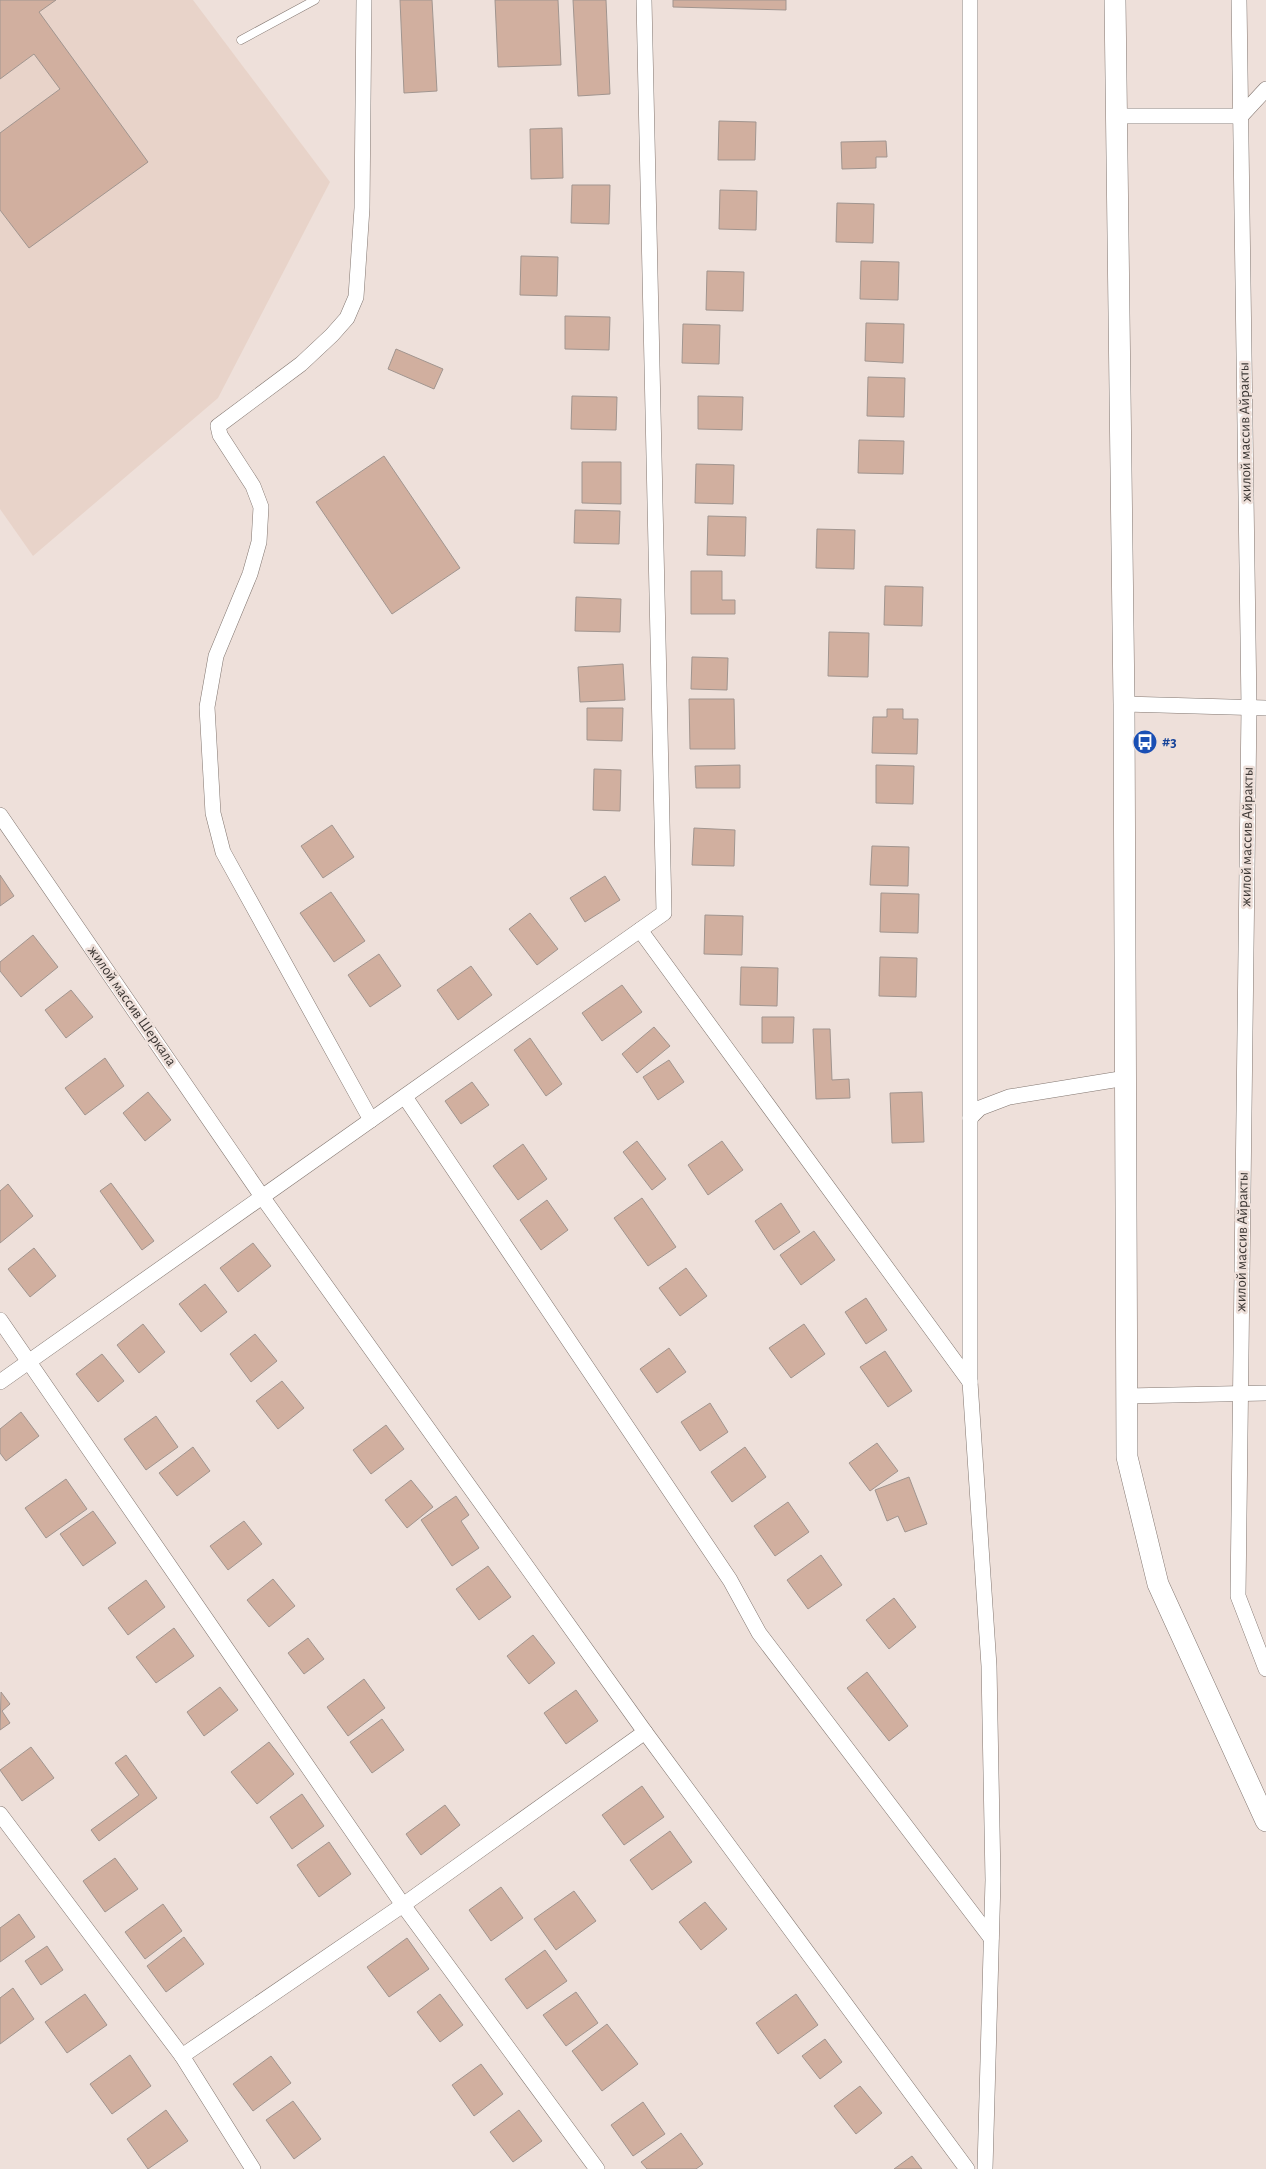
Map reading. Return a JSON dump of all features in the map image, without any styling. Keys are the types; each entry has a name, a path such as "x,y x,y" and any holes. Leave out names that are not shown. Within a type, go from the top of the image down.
{"main road":[{"path":"1115,0 1124,704 1127,1456 1158,1584 1266,1821"}],"street":[{"path":"364,0 362,208 356,297 347,318 326,341 301,364 218,426 220,435 253,486 261,507 259,542 250,574 216,656 207,708 213,813 223,852 371,1120"},
{"path":"0,1382 664,913 644,0"},
{"path":"970,0 970,1382 989,1666 993,1880 985,2169"},
{"name":"жилой массив Айракты","path":"1239,0 1249,708 1238,1596 1266,1669"},
{"path":"1117,116 1241,116 1266,89"},
{"path":"1124,704 1266,708"},
{"name":"жилой массив Шеркала","path":"0,815 263,1198 645,1732 967,2169"},
{"path":"640,930 970,1382"},
{"path":"970,1118 980,1108 1009,1097 1126,1078"},
{"path":"405,1097 730,1580 759,1633 991,1938"},
{"path":"0,1320 403,1905 597,2169"},
{"path":"1127,1396 1266,1393"},
{"path":"182,2056 403,1905 645,1732"},
{"path":"0,1814 182,2056 253,2169"}],"lane":[{"path":"241,40 315,0"}],"shaded area":[{"path":"0,0 193,0 330,182 218,398 33,556 0,509"}],"building":[{"path":"0,0 56,0 39,12 148,162 29,248 0,210 0,133 60,89 34,54 0,79"},
{"path":"400,0 432,0 437,91 404,93"},
{"path":"495,0 558,0 561,65 498,67"},
{"path":"573,0 606,0 610,94 578,96"},
{"path":"673,0 786,0 786,10 673,7"},
{"path":"719,121 756,122 755,160 718,160"},
{"path":"562,128 563,178 531,179 530,129"},
{"path":"886,141 887,157 876,157 876,168 842,169 841,142"},
{"path":"572,185 610,185 609,224 571,223"},
{"path":"720,190 757,191 756,230 719,229"},
{"path":"837,203 874,204 873,243 836,242"},
{"path":"521,256 558,257 557,296 520,295"},
{"path":"861,261 899,262 898,300 860,299"},
{"path":"707,271 744,272 743,311 706,310"},
{"path":"565,316 610,317 609,350 565,349"},
{"path":"866,323 904,324 903,363 865,361"},
{"path":"683,324 720,325 719,364 682,363"},
{"path":"396,349 443,369 434,389 388,369"},
{"path":"868,377 905,378 904,417 867,416"},
{"path":"572,396 617,397 616,430 571,429"},
{"path":"698,396 743,397 742,430 698,429"},
{"path":"859,440 904,441 903,474 858,473"},
{"path":"384,456 460,568 392,614 316,502"},
{"path":"582,462 621,462 621,504 582,503"},
{"path":"696,464 734,465 733,504 695,503"},
{"path":"575,510 620,511 619,544 574,543"},
{"path":"708,516 746,517 745,556 707,555"},
{"path":"817,529 855,530 854,569 816,568"},
{"path":"691,571 722,571 722,600 735,600 735,614 691,614"},
{"path":"885,586 923,587 922,626 884,625"},
{"path":"576,597 621,599 620,632 575,631"},
{"path":"829,632 869,633 868,677 828,676"},
{"path":"692,657 728,658 727,690 691,689"},
{"path":"623,664 625,700 580,702 578,667"},
{"path":"689,699 734,699 735,749 690,749"},
{"path":"587,708 623,708 622,741 587,740"},
{"path":"887,709 903,709 903,719 918,719 917,754 872,753 873,717 887,717"},
{"path":"740,765 740,788 696,788 695,766"},
{"path":"876,765 914,766 913,804 876,803"},
{"path":"594,769 621,770 620,811 593,810"},
{"path":"332,825 354,857 323,878 301,846"},
{"path":"694,828 735,830 734,866 692,865"},
{"path":"872,846 909,847 908,886 870,885"},
{"path":"0,875 14,896 0,906"},
{"path":"605,876 620,900 585,922 570,898"},
{"path":"331,892 365,941 334,962 300,913"},
{"path":"881,893 919,894 918,933 880,932"},
{"path":"530,913 558,949 537,965 509,929"},
{"path":"705,915 743,916 742,955 704,954"},
{"path":"33,935 58,967 21,997 0,971 0,962"},
{"path":"379,954 401,986 370,1007 348,975"},
{"path":"880,957 917,958 916,997 879,996"},
{"path":"471,966 492,995 458,1020 437,990"},
{"path":"741,967 778,968 777,1006 740,1005"},
{"path":"622,985 642,1012 602,1041 582,1013"},
{"path":"71,990 93,1017 66,1038 45,1010"},
{"path":"762,1017 794,1017 793,1043 762,1043"},
{"path":"654,1027 670,1046 637,1073 622,1054"},
{"path":"813,1029 830,1029 832,1080 849,1079 850,1098 816,1099"},
{"path":"530,1038 562,1084 546,1096 514,1050"},
{"path":"105,1058 124,1086 85,1115 65,1088"},
{"path":"669,1060 684,1082 658,1100 643,1077"},
{"path":"472,1082 489,1105 461,1124 445,1101"},
{"path":"148,1092 171,1120 145,1141 123,1113"},
{"path":"922,1092 924,1142 892,1143 890,1093"},
{"path":"637,1141 666,1179 652,1190 623,1152"},
{"path":"722,1141 743,1170 708,1195 688,1165"},
{"path":"523,1144 547,1179 518,1200 493,1166"},
{"path":"111,1183 154,1241 142,1250 100,1191"},
{"path":"8,1184 33,1216 0,1243 0,1191"},
{"path":"642,1198 676,1247 648,1266 614,1218"},
{"path":"547,1200 568,1230 541,1250 520,1220"},
{"path":"781,1203 800,1232 774,1250 755,1221"},
{"path":"814,1231 835,1260 801,1285 780,1255"},
{"path":"253,1243 271,1266 238,1292 220,1268"},
{"path":"34,1248 56,1276 30,1297 8,1269"},
{"path":"686,1268 707,1296 680,1316 659,1288"},
{"path":"205,1284 227,1312 201,1332 179,1304"},
{"path":"866,1298 887,1330 866,1344 845,1312"},
{"path":"143,1324 165,1352 139,1373 117,1345"},
{"path":"804,1324 825,1354 791,1378 769,1348"},
{"path":"255,1334 277,1361 251,1382 230,1354"},
{"path":"669,1348 686,1372 657,1393 640,1369"},
{"path":"885,1351 912,1391 888,1407 860,1367"},
{"path":"102,1354 124,1381 98,1402 76,1374"},
{"path":"282,1381 304,1408 278,1429 256,1401"},
{"path":"710,1403 728,1432 700,1451 681,1422"},
{"path":"21,1412 39,1436 6,1461 0,1453 0,1429"},
{"path":"156,1416 178,1447 146,1470 124,1439"},
{"path":"386,1425 404,1449 371,1474 353,1450"},
{"path":"877,1443 898,1471 870,1491 849,1463"},
{"path":"193,1447 210,1471 177,1496 159,1473"},
{"path":"745,1447 766,1477 732,1502 711,1472"},
{"path":"909,1477 927,1524 905,1532 898,1516 887,1521 875,1490"},
{"path":"66,1479 87,1509 46,1538 25,1508"},
{"path":"411,1480 433,1507 407,1528 385,1500"},
{"path":"456,1496 469,1515 461,1521 479,1548 452,1566 421,1520"},
{"path":"788,1502 809,1532 775,1556 754,1526"},
{"path":"93,1511 116,1543 83,1566 60,1534"},
{"path":"244,1521 262,1544 228,1570 210,1546"},
{"path":"821,1555 842,1585 808,1609 787,1580"},
{"path":"488,1566 511,1597 479,1620 456,1589"},
{"path":"273,1579 295,1606 269,1627 247,1600"},
{"path":"146,1580 165,1607 128,1635 108,1608"},
{"path":"894,1598 916,1627 889,1649 866,1620"},
{"path":"174,1628 194,1656 156,1683 136,1657"},
{"path":"533,1635 555,1663 529,1684 507,1656"},
{"path":"308,1638 324,1659 304,1674 288,1653"},
{"path":"867,1672 908,1726 889,1741 847,1688"},
{"path":"364,1679 385,1708 348,1736 327,1707"},
{"path":"220,1687 238,1710 204,1736 187,1712"},
{"path":"576,1690 598,1721 566,1744 544,1713"},
{"path":"1,1692 10,1704 2,1711 10,1723 0,1730"},
{"path":"382,1719 404,1750 372,1773 350,1742"},
{"path":"269,1742 294,1774 257,1804 231,1772"},
{"path":"31,1747 54,1778 22,1801 0,1770"},
{"path":"126,1755 157,1798 99,1841 91,1830 139,1795 115,1763"},
{"path":"642,1786 664,1817 624,1845 602,1815"},
{"path":"302,1794 324,1826 292,1849 270,1817"},
{"path":"445,1805 460,1825 421,1855 406,1834"},
{"path":"670,1831 692,1862 652,1890 630,1860"},
{"path":"329,1842 351,1874 319,1897 297,1865"},
{"path":"115,1858 138,1889 105,1912 83,1881"},
{"path":"501,1887 523,1918 491,1941 469,1910"},
{"path":"574,1891 596,1921 556,1950 534,1919"},
{"path":"705,1902 727,1929 701,1950 679,1922"},
{"path":"163,1904 182,1931 145,1959 125,1932"},
{"path":"19,1914 35,1937 0,1962 0,1928"},
{"path":"184,1937 204,1964 166,1992 147,1966"},
{"path":"407,1938 429,1969 389,1997 367,1967"},
{"path":"47,1946 63,1970 41,1985 25,1961"},
{"path":"545,1950 567,1981 527,2009 505,1979"},
{"path":"13,1988 34,2019 0,2044 0,1998"},
{"path":"576,1992 598,2023 566,2046 543,2015"},
{"path":"85,1994 107,2025 67,2053 45,2022"},
{"path":"440,1994 463,2025 440,2042 417,2012"},
{"path":"796,1994 818,2025 778,2054 756,2023"},
{"path":"607,2024 638,2064 602,2091 572,2051"},
{"path":"825,2039 842,2062 820,2079 802,2056"},
{"path":"130,2055 151,2086 112,2114 90,2084"},
{"path":"271,2056 291,2083 253,2111 233,2084"},
{"path":"481,2064 503,2094 474,2116 452,2085"},
{"path":"860,2086 882,2113 856,2134 834,2106"},
{"path":"293,2101 321,2139 294,2159 266,2120"},
{"path":"643,2102 665,2134 633,2156 611,2125"},
{"path":"166,2110 188,2141 148,2169 127,2139"},
{"path":"519,2110 542,2141 513,2162 490,2132"},
{"path":"681,2133 703,2164 696,2169 647,2169 641,2162"},
{"path":"912,2156 922,2169 894,2169"}],"place":[{"name":"#3","path":"1145,742"}]}
